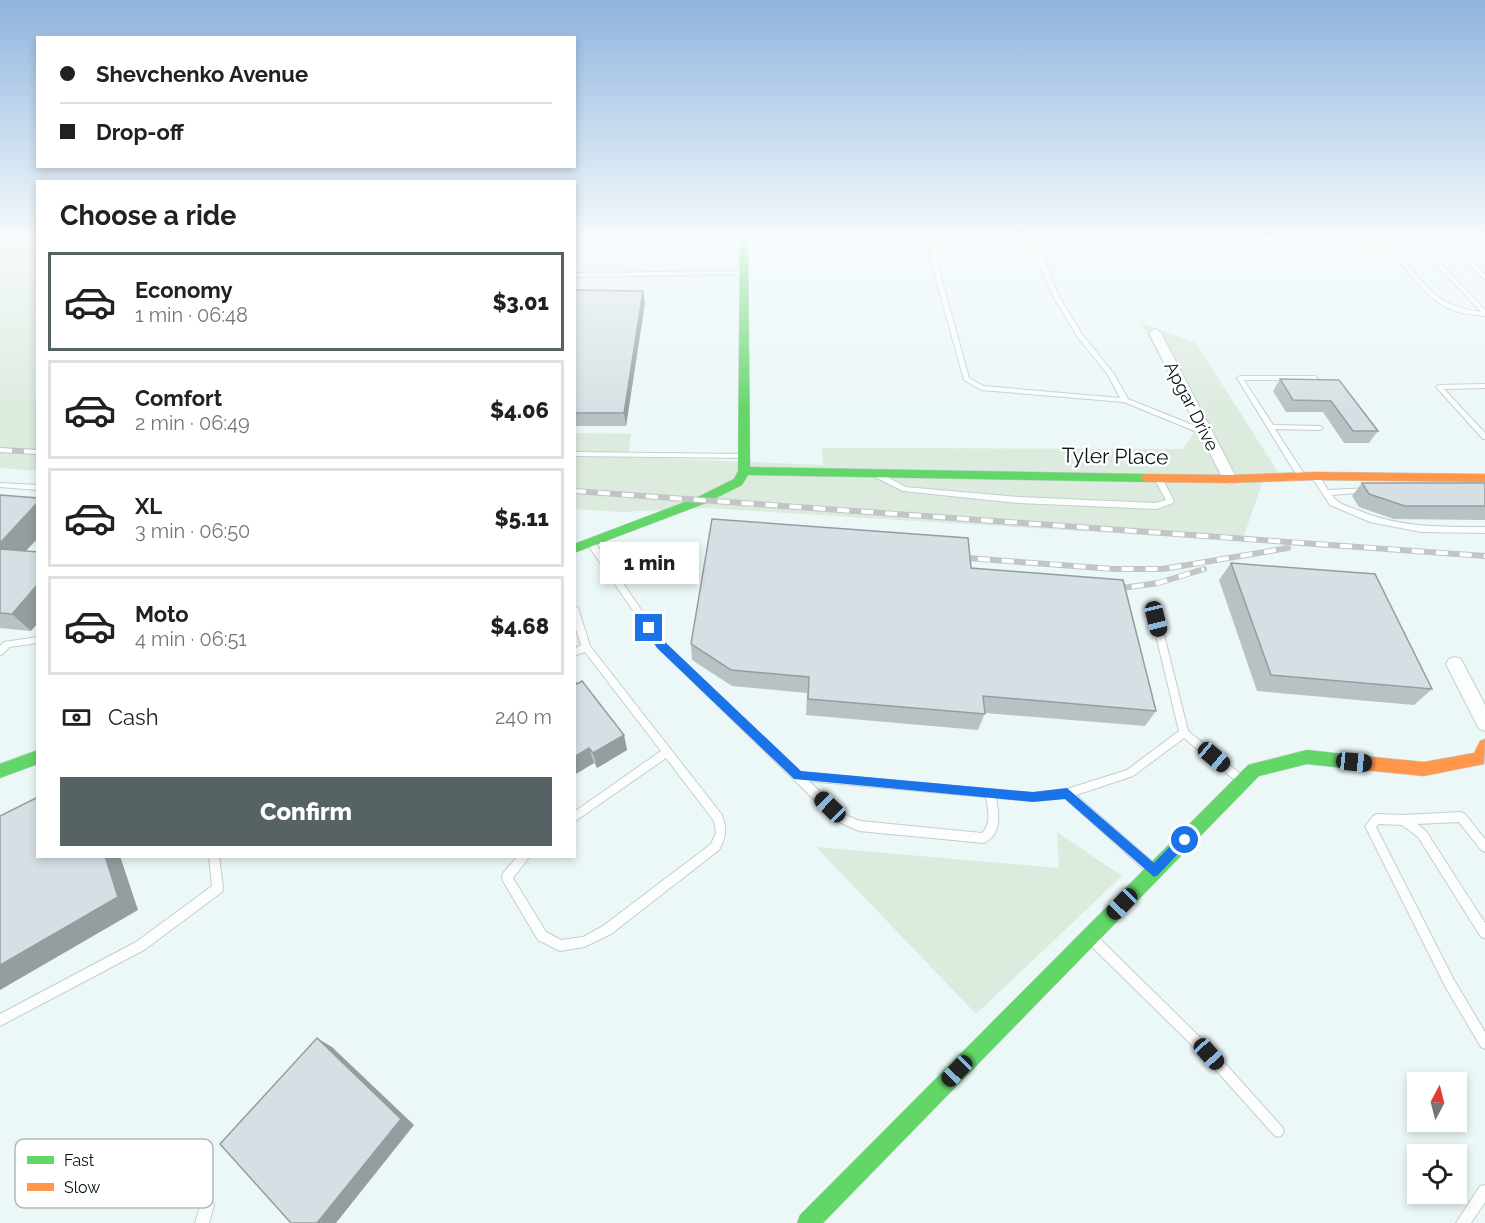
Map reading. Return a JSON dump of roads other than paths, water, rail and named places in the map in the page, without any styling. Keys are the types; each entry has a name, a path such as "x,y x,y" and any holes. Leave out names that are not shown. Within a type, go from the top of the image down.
{"street":[{"path":"576,548 702,500 738,482 744,471 742,298"},
{"name":"Apgar Drive","path":"1155,333 1230,479"},
{"name":"Tyler Place","path":"744,471 1230,479 1308,476 1482,481"},
{"path":"1455,664 1485,723"},
{"path":"808,1223 1254,771 1307,757 1424,769 1479,759 1485,746"},
{"path":"0,771 36,758"}],"lane":[{"path":"943,298 966,379 981,388 1125,400 1206,433"},
{"path":"1057,298 1079,335 1111,374 1125,400"},
{"path":"1434,298 1438,302 1462,312 1485,314"},
{"path":"1470,298 1485,314"},
{"path":"1315,378 1240,378 1272,428 1308,476 1333,503 1373,520 1421,529 1485,530"},
{"path":"1485,386 1439,387 1485,437"},
{"path":"1272,428 1320,428"},
{"path":"576,454 744,456"},
{"path":"875,473 903,489 1019,500 1157,506 1170,501 1158,478"},
{"path":"0,485 36,488"},
{"path":"1326,493 1374,490"},
{"path":"591,543 661,645 839,817 848,823 984,838 990,834 993,825 990,793"},
{"path":"523,858 507,877 542,936 560,946 584,942 607,930 716,847 721,837 722,827 718,819 586,647 576,614"},
{"path":"1156,619 1184,733 1243,782"},
{"path":"0,652 4,643 36,640"},
{"path":"576,652 586,647"},
{"path":"798,776 1033,797 1067,794 1130,773 1184,733"},
{"path":"576,817 666,753"},
{"path":"1067,794 1154,871"},
{"path":"1485,847 1461,818 1377,819 1370,826 1450,984 1485,1043"},
{"path":"1404,820 1422,834 1485,933"},
{"path":"0,1020 140,946 218,888 214,858"},
{"path":"1089,937 1209,1054 1278,1131"},
{"path":"1463,1223 1485,1191"},
{"path":"202,1223 206,1208"}],"railway":[{"path":"0,450 36,452"},
{"path":"576,491 1485,556"},
{"path":"954,557 1114,569 1163,569 1288,548"},
{"path":"1108,590 1158,583 1204,569"}]}
